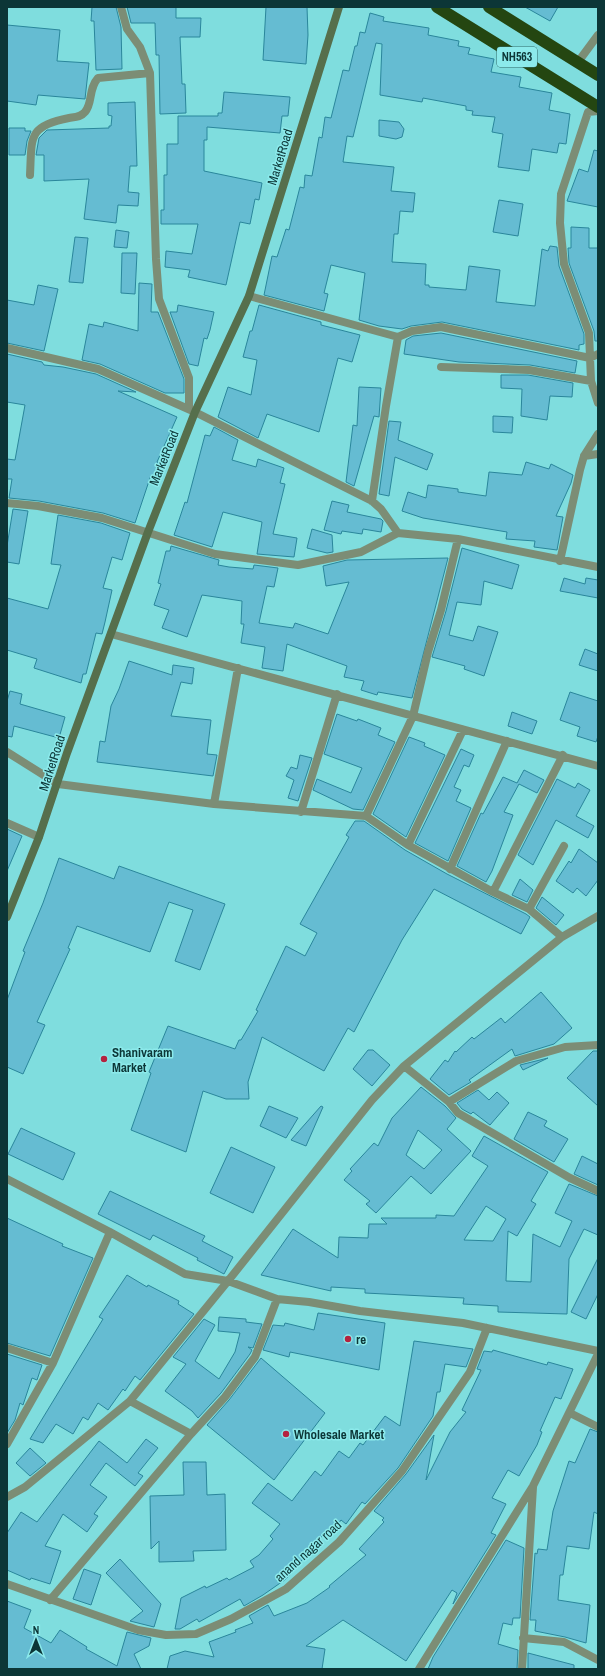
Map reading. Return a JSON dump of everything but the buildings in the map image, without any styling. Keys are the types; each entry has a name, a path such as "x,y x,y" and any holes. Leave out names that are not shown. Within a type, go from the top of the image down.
{"highway":[{"name":"NH563","path":"437,7 598,107"},
{"name":"NH563","path":"489,7 598,75"}],"street":[{"path":"121,7 127,29 140,48 150,73 156,259 159,299 189,378 192,411"},
{"name":"MarketRoad","path":"7,917 39,837 58,784 67,753 192,411 249,296 339,7"},
{"path":"578,62 598,35"},
{"path":"30,175 32,141 36,131 52,121 80,116 85,112 88,108 91,89 98,78 150,73"},
{"path":"598,111 588,112 561,194 560,223 564,264 589,333 592,381 598,403"},
{"path":"249,296 398,337 412,331 441,328 590,358 598,354"},
{"path":"372,501 398,337"},
{"path":"7,348 98,369 192,411 372,501 381,509 398,534"},
{"path":"441,367 529,370 592,381"},
{"path":"560,561 584,456 598,434"},
{"path":"584,456 598,454"},
{"path":"7,503 38,506 102,518 215,554 298,565 361,552 398,534 458,539 560,561 598,567"},
{"path":"366,816 413,716 428,652 441,610 458,539"},
{"path":"111,634 337,694 598,766"},
{"path":"214,804 238,668"},
{"path":"301,812 337,694"},
{"path":"408,845 463,730"},
{"path":"450,869 507,741"},
{"path":"7,752 58,784 214,804 366,816 408,845 450,869 529,910 562,937"},
{"path":"493,892 563,756"},
{"path":"7,823 39,837"},
{"path":"529,910 564,846"},
{"path":"7,1497 25,1486 130,1401 372,1100 404,1066 562,937 598,916"},
{"path":"449,1102 516,1061 565,1047 598,1045"},
{"path":"404,1066 449,1102 458,1113 570,1178 598,1191"},
{"path":"7,1179 110,1232 185,1274 228,1281 277,1299 309,1302 360,1311 463,1323 598,1353 533,1486 419,1669"},
{"path":"7,1444 52,1364 110,1232"},
{"path":"50,1600 191,1434 225,1397 255,1357 277,1299"},
{"name":"anand nagar road","path":"7,1584 138,1630 166,1635 196,1634 231,1619 286,1589 339,1542 402,1470 470,1372 487,1328"},
{"path":"7,1348 52,1364"},
{"path":"130,1401 191,1434"},
{"path":"570,1413 598,1427"},
{"path":"522,1669 533,1486"},
{"path":"523,1638 564,1642 598,1660"}],"place":[{"name":"Shanivaram Market","path":"104,1059"},
{"name":"re","path":"348,1339"},
{"name":"Wholesale Market","path":"286,1434"}]}
